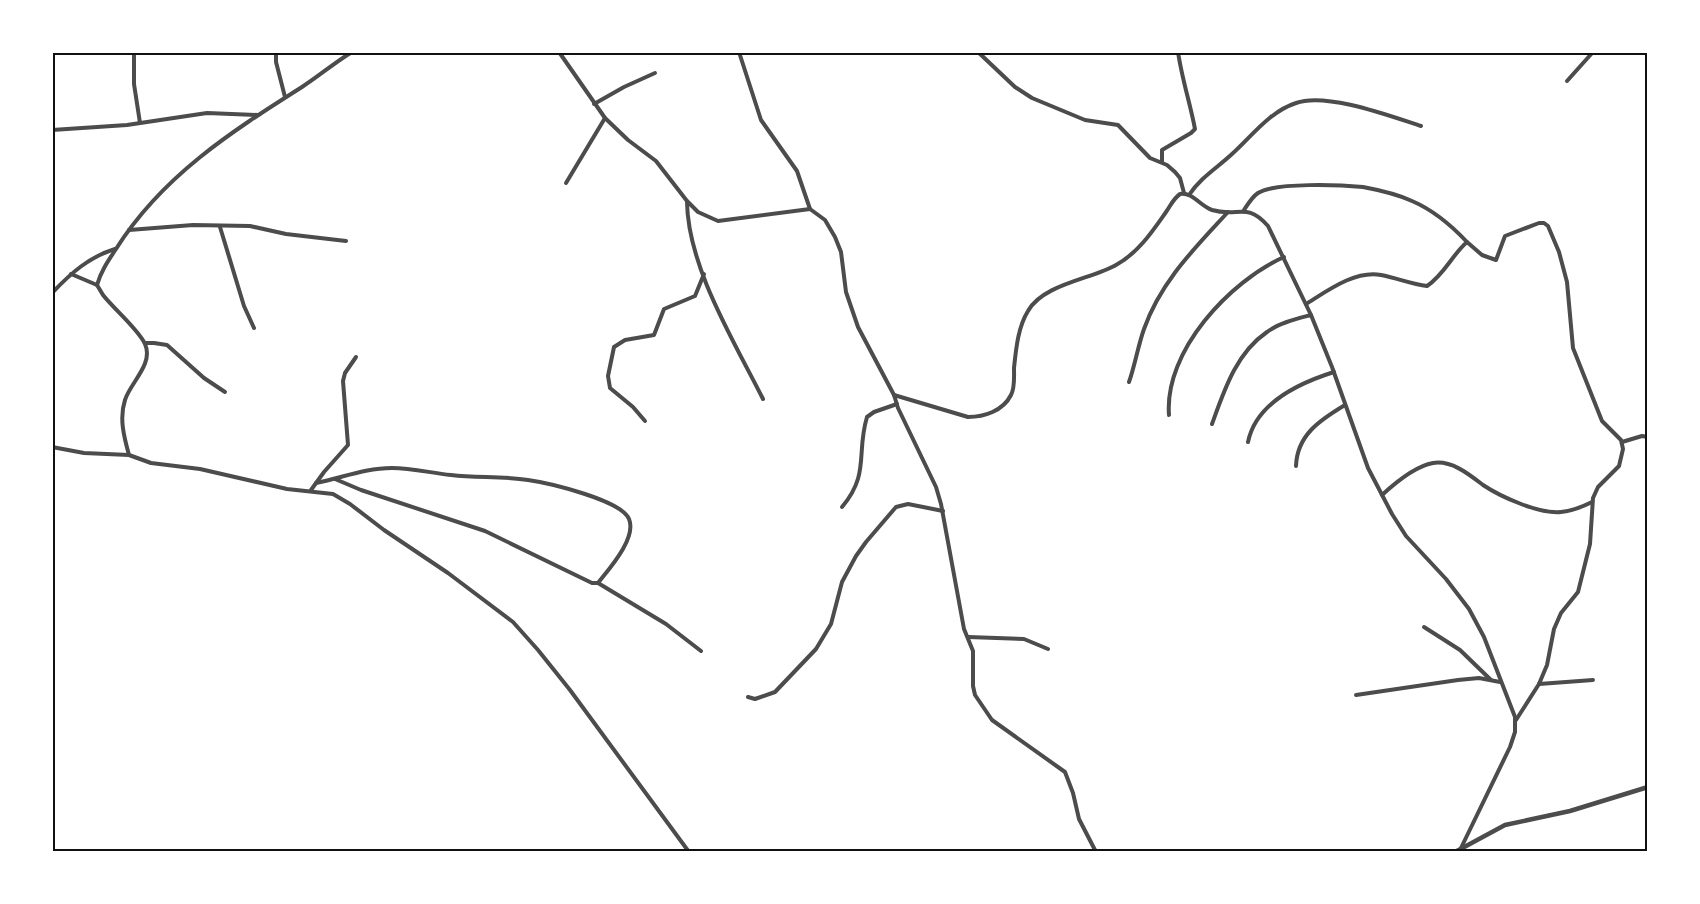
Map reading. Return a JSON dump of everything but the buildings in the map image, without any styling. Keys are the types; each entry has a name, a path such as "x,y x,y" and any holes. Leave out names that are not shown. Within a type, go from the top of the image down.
{"street":[{"path":"134,52 134,84 140,123"},
{"path":"276,52 276,62 285,97"},
{"path":"98,285 103,269 128,230 144,209 181,172 259,115 352,52"},
{"path":"559,52 605,118 628,140 656,161 698,212 718,220 810,209"},
{"path":"739,52 761,120 797,171 810,209 825,219 841,252 846,292 858,327 894,395 936,487 943,511 964,629 973,651 973,686 979,704 1007,733 1065,772 1079,819 1096,852"},
{"path":"978,52 1015,87 1032,98 1085,120 1118,125 1150,158 1167,165 1180,178 1187,194 1202,206 1229,212 1244,210 1260,217 1268,226 1311,315 1368,468 1406,536 1446,579 1468,609 1484,637 1516,721 1510,747 1461,848"},
{"path":"1162,163 1162,150 1195,129 1178,52"},
{"path":"1567,81 1593,52"},
{"path":"594,104 655,73"},
{"path":"894,395 968,417 979,417 992,413 1003,405 1011,396 1021,325 1029,308 1060,287 1119,264 1149,235 1173,199 1187,194 1210,170 1231,155 1259,126 1296,102 1326,101 1364,108 1420,126"},
{"path":"52,130 140,123 207,113 259,115"},
{"path":"566,183 605,118"},
{"path":"1244,210 1259,192 1272,188 1297,184 1362,187 1414,202 1441,217 1482,255 1496,260 1501,241 1505,236 1539,223 1546,224 1559,252 1567,282 1573,348 1602,421 1622,442 1623,449 1621,464 1598,487 1592,502 1590,544 1578,592 1561,613 1554,629 1547,665 1539,684 1516,721"},
{"path":"687,201 690,234 704,274 724,322 763,399"},
{"path":"1129,382 1144,329 1165,286 1188,254 1229,212"},
{"path":"128,230 193,225 250,226 286,234 345,241"},
{"path":"220,227 244,306 255,328"},
{"path":"1306,304 1342,283 1368,274 1427,286 1438,277 1456,252 1467,242"},
{"path":"52,293 93,257 116,249"},
{"path":"1169,415 1173,384 1179,366 1198,329 1252,274 1284,257"},
{"path":"71,274 98,285 103,295 145,344 146,356 141,373 125,398 123,436 129,455"},
{"path":"645,421 633,407 610,388 608,376 614,347 625,340 654,335 664,309 695,296 704,274"},
{"path":"1212,424 1230,377 1251,345 1268,331 1286,322 1311,315"},
{"path":"145,344 154,342 167,345 204,378 225,393"},
{"path":"311,491 348,445 343,381 345,373 356,357"},
{"path":"1248,442 1250,432 1267,408 1311,380 1334,372"},
{"path":"842,507 852,496 858,484 867,417 874,412 897,404"},
{"path":"1296,466 1298,448 1307,434 1345,405"},
{"path":"1622,442 1642,436 1647,437"},
{"path":"52,447 84,453 129,455 152,464 208,471 287,489 333,494 350,504 490,603 513,622 570,690 689,852"},
{"path":"1382,495 1400,480 1434,463 1452,466 1499,494 1544,510 1560,513 1592,502"},
{"path":"316,483 375,470 410,469 477,478 527,480 567,489 610,504 629,519 630,532 623,547 598,583"},
{"path":"335,479 361,490 466,523 592,583 598,583 666,624 701,651"},
{"path":"748,697 754,699 775,692 816,649 831,624 842,582 856,556 896,507 908,504 943,511"},
{"path":"1424,627 1460,650 1491,680"},
{"path":"968,637 1024,639 1048,649"},
{"path":"1356,695 1479,678 1501,682"},
{"path":"1539,684 1593,680"},
{"path":"1455,852 1505,825 1578,808 1647,787"}]}
